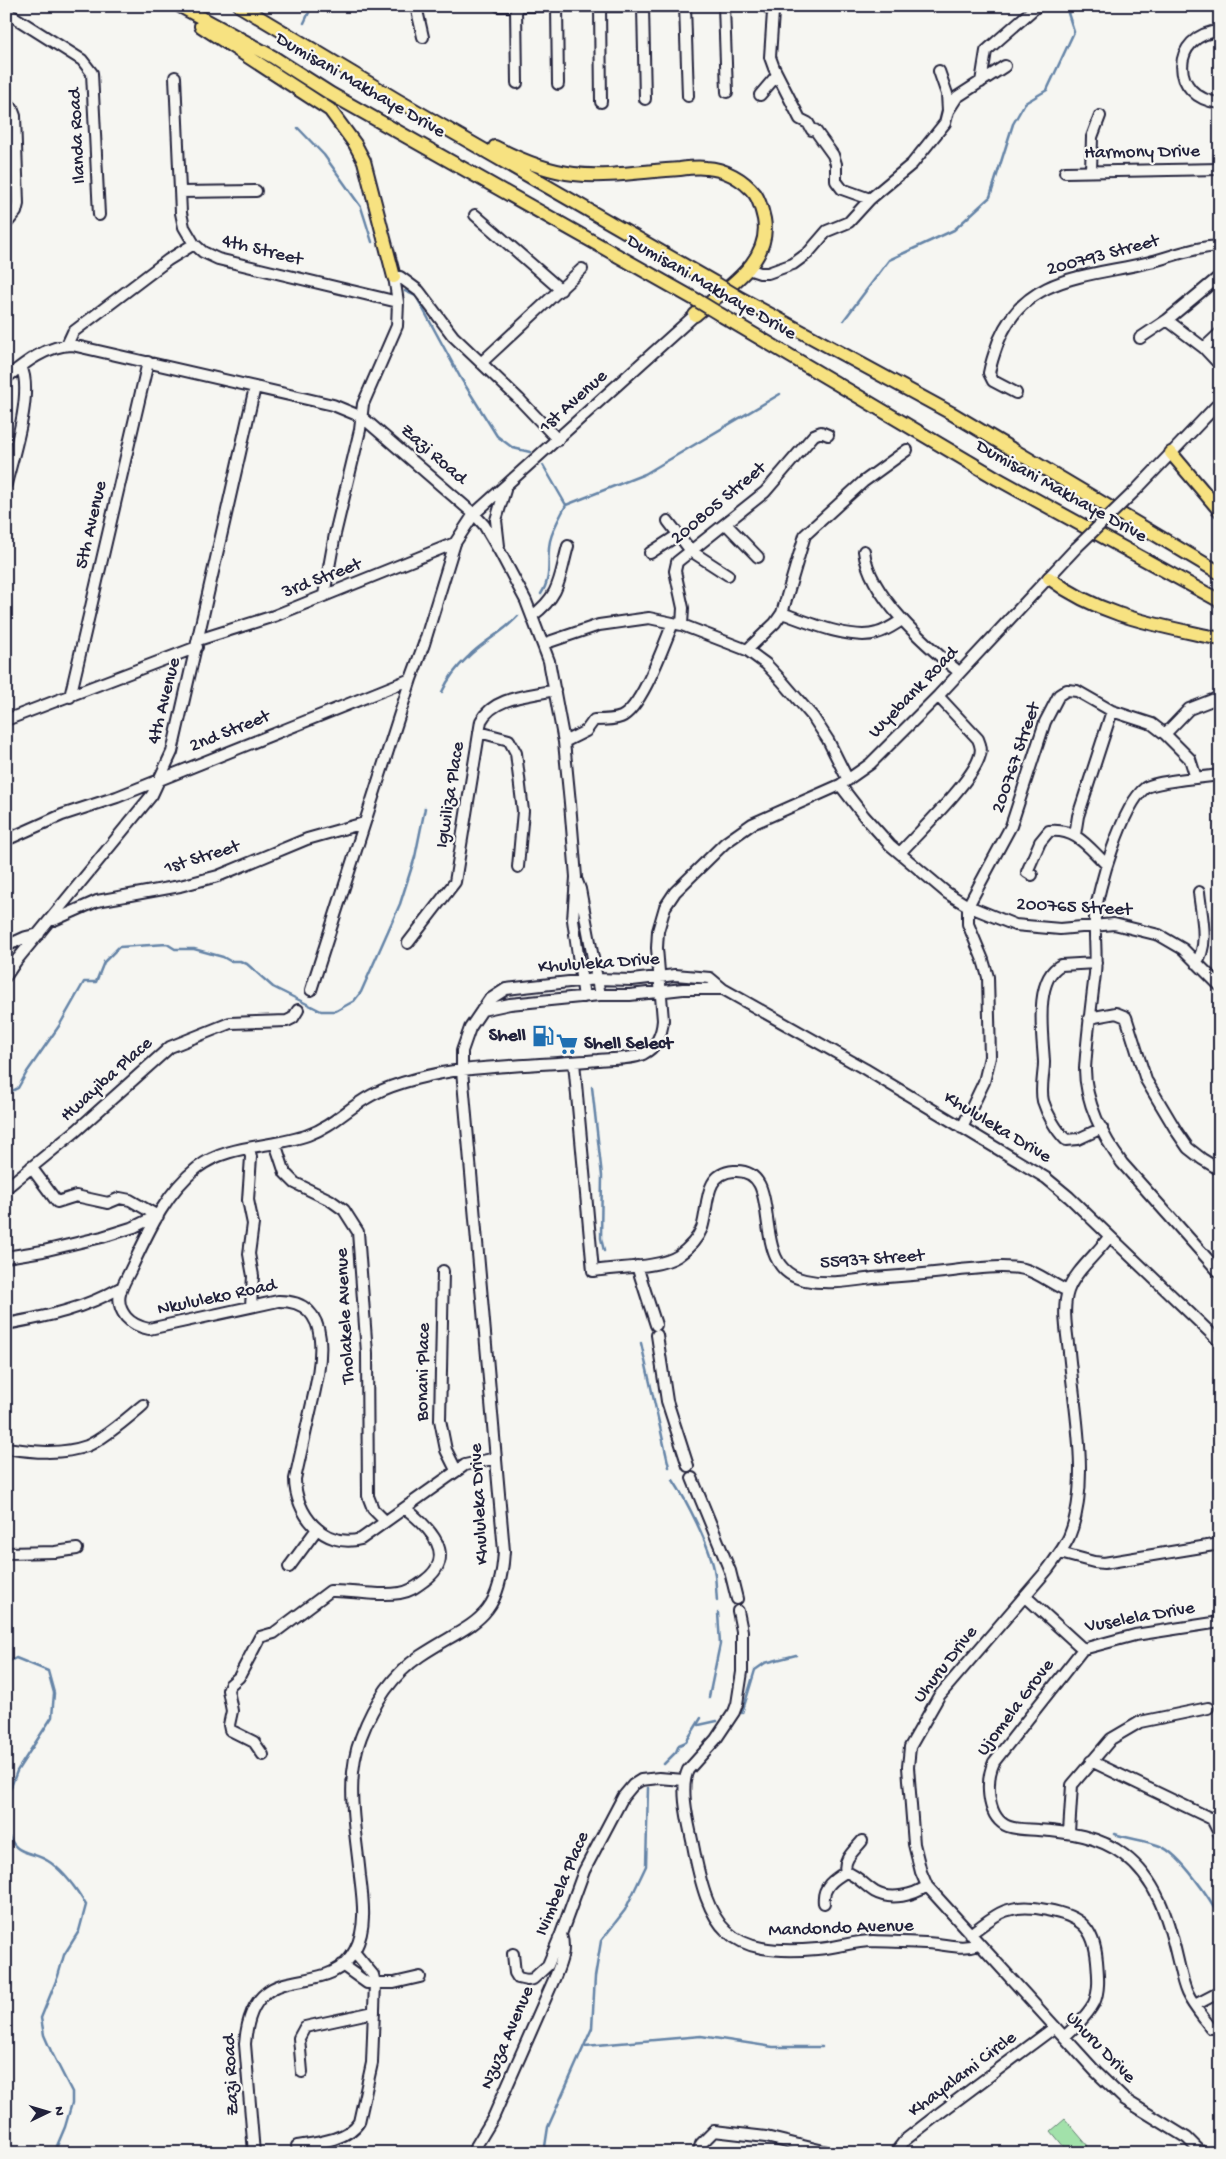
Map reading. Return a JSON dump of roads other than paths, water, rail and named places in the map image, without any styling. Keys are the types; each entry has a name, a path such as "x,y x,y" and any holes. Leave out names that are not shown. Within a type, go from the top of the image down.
{"main road":[{"path":"240,6 433,120 512,156 550,170 574,174 606,175 707,168 735,176 749,186 757,196 762,209 765,239 760,252 748,269 695,315"},
{"path":"178,7 330,110 355,144 364,162 394,276"},
{"name":"Dumisani Makhaye Drive","path":"178,7 273,57 332,94 698,301 998,480 1220,601"},
{"name":"Dumisani Makhaye Drive","path":"433,120 738,297 951,413 1220,573"},
{"path":"1172,453 1220,511"},
{"path":"1049,578 1092,604 1124,617 1157,627 1220,639"}],"street":[{"path":"416,6 423,37"},
{"path":"499,6 516,8 675,6"},
{"path":"685,6 688,96"},
{"path":"715,6 724,6 727,92"},
{"path":"766,6 773,12 770,57 777,76 800,119 808,124 812,130 815,130 833,155 836,164 836,181 842,189 870,199"},
{"path":"981,82 986,51 1038,6"},
{"path":"557,7 558,84"},
{"path":"600,7 601,102"},
{"path":"643,7 645,98"},
{"path":"516,8 517,83"},
{"name":"Ilanda Road","path":"6,12 82,60 92,73 99,215"},
{"path":"1220,31 1197,37 1191,43 1183,59 1182,70 1184,80 1195,94 1202,99 1220,103"},
{"path":"948,111 957,97 1005,66"},
{"path":"748,269 760,273 768,273 793,264 808,253 827,231 849,222 870,199 912,164 945,123 948,111 947,94 940,71"},
{"path":"760,95 777,76"},
{"path":"174,77 182,221 194,244"},
{"path":"6,102 12,108 14,116 18,204 16,212 6,224"},
{"path":"1091,171 1092,137 1100,116"},
{"name":"Harmony Drive","path":"1065,172 1220,169"},
{"path":"180,192 256,191"},
{"path":"475,215 561,290"},
{"name":"4th Street","path":"67,345 73,332 168,260 194,244 203,252 218,259 398,302"},
{"name":"200793 Street","path":"1016,393 993,381 989,373 994,352 1005,325 1022,304 1044,290 1064,281 1220,246"},
{"path":"481,363 582,269"},
{"path":"324,595 335,534 362,417 363,404 397,326 398,302 394,276 400,277 420,291 453,336 519,399 558,440"},
{"path":"1140,338 1167,320 1220,276"},
{"name":"1st Avenue","path":"474,514 695,315"},
{"path":"1167,320 1204,348 1220,365"},
{"path":"1204,348 1220,333"},
{"name":"Zazi Road","path":"6,378 20,366 48,350 67,345 334,405 362,417 474,514 500,552 532,616 543,644 555,690 564,742 576,877 573,920 584,997"},
{"name":"5th Avenue","path":"70,697 148,362"},
{"path":"6,484 26,394 25,375 20,366"},
{"name":"4th Avenue","path":"6,976 152,795 172,752 255,387"},
{"name":"Wyebank Road","path":"574,1062 643,1054 652,1048 659,1039 663,1020 659,976 658,931 665,907 675,892 725,843 752,824 844,782 870,764 938,696 1076,548 1136,490 1220,402"},
{"name":"200805 Street","path":"678,624 683,608 675,567 677,562 765,492 814,435 821,432 828,435"},
{"path":"747,650 775,623 782,613 806,535 863,482 907,450"},
{"path":"500,552 496,520 500,501 506,487"},
{"path":"310,990 424,644 455,543 474,514"},
{"path":"668,521 691,551 728,575"},
{"path":"726,524 758,557"},
{"path":"650,553 678,535"},
{"name":"3rd Street","path":"6,720 70,697 197,644 274,616 455,543"},
{"path":"532,616 548,603 558,587 568,546"},
{"path":"864,551 868,567 902,620 927,646 959,672"},
{"path":"782,613 825,628 865,635 881,632 902,620"},
{"name":"200765 Street","path":"543,644 585,628 612,622 649,618 678,624 747,650 771,669 813,717 828,740 844,782 877,832 947,893 968,906 1002,920 1023,926 1060,929 1114,924 1159,935 1183,949 1220,986"},
{"path":"564,742 586,731 594,720 622,717 631,710 644,690 678,624"},
{"name":"2nd Street","path":"6,840 62,815 117,797 411,679"},
{"name":"Igwiliza Place","path":"408,943 455,882 481,720 485,713 497,704 555,690"},
{"name":"200767 Street","path":"968,906 1011,826 1023,796 1045,722 1058,696 1067,690 1077,691 1112,710 1145,721 1165,734 1190,759 1196,778"},
{"path":"900,853 966,779 979,758 981,745 978,739 938,696"},
{"path":"1165,734 1189,709 1220,697"},
{"path":"1075,835 1078,816 1112,710"},
{"path":"479,732 509,740 516,753 523,811 518,867"},
{"path":"1220,775 1153,785 1144,789 1125,819 1106,864 1098,899 1095,925 1095,968 1089,1018 1085,1083 1092,1106 1110,1146 1122,1163 1220,1273"},
{"name":"1st Street","path":"49,923 64,914 96,901 180,886 218,876 307,839 364,823"},
{"path":"1032,874 1027,872 1045,835 1049,832 1057,831 1075,835 1106,864"},
{"name":"Zazi Road","path":"576,877 580,889 600,995"},
{"path":"1196,963 1200,957 1203,939 1199,892"},
{"path":"962,1128 984,1082 990,1057 988,977 968,924 968,906"},
{"path":"6,946 26,936 39,934"},
{"path":"1095,968 1061,965 1055,968 1046,986 1041,1022 1044,1064 1042,1087 1043,1100 1048,1113 1066,1140 1078,1139 1102,1128"},
{"name":"Khululeka Drive","path":"342,1965 354,1952 361,1936 363,1920 353,1793 358,1747 376,1703 396,1677 420,1656 471,1626 483,1615 495,1596 501,1578 504,1551 462,1070 465,1039 470,1028 489,1000 506,989 581,980 632,980 675,975 710,978 723,989 808,1035 1046,1178 1069,1197 1220,1342"},
{"name":"Khululeka Drive","path":"482,1010 510,1004 600,995 723,989"},
{"name":"Hwayiba Place","path":"6,1188 76,1131 170,1047 230,1023 287,1021 293,1018 298,1010"},
{"path":"1089,1018 1116,1013 1126,1017 1146,1080 1177,1132 1188,1148 1202,1160 1220,1170"},
{"name":"Nkululeko Road","path":"496,1458 472,1462 456,1470 365,1537 356,1540 334,1538 317,1529 307,1519 297,1500 295,1479 321,1362 320,1333 310,1313 292,1302 278,1300 171,1326 148,1329 135,1324 124,1313 118,1303 122,1287 157,1218 174,1190 198,1167 217,1158 249,1148 307,1136 323,1129 372,1095 406,1083 462,1070 574,1062"},
{"name":"55937 Street","path":"574,1062 593,1271 661,1263 676,1258 698,1237 710,1188 716,1179 724,1174 735,1171 745,1173 759,1183 764,1195 769,1237 776,1260 783,1270 803,1280 829,1283 971,1269 1010,1268 1024,1269 1068,1291"},
{"name":"Tholakele Avenue","path":"275,1143 285,1173 295,1184 330,1200 344,1210 358,1232 367,1353 368,1496 373,1508 385,1521"},
{"path":"249,1148 251,1158 248,1200 254,1224 249,1254 253,1276 251,1306"},
{"path":"31,1167 56,1202 76,1196 91,1201 103,1200 108,1203 120,1198 130,1200 157,1218"},
{"path":"6,1257 43,1251 102,1237 157,1218"},
{"name":"Uhuru Drive","path":"1109,1237 1077,1276 1068,1291 1066,1303 1066,1330 1080,1485 1078,1503 1069,1536 1060,1553 939,1696 910,1747 908,1756 909,1787 914,1844 921,1872 927,1886 1064,2037 1124,2099 1187,2138 1202,2153"},
{"path":"638,1266 656,1330 667,1401 688,1466"},
{"name":"Bonani Place","path":"443,1271 440,1420 446,1450 456,1470"},
{"path":"6,1324 98,1301 122,1287"},
{"path":"6,1448 41,1452 87,1446 144,1405"},
{"path":"692,1478 730,1571 736,1599"},
{"path":"263,1755 254,1742 230,1730 229,1725 232,1711 228,1690 230,1685 239,1677 260,1637 274,1633 330,1591 384,1595 402,1593 425,1580 437,1568 440,1561 440,1550 434,1537 416,1517 404,1508"},
{"path":"288,1567 317,1529"},
{"path":"1060,1553 1104,1563 1220,1544"},
{"path":"6,1553 55,1552 77,1549"},
{"name":"Vuselela Drive","path":"1025,1596 1083,1649 1135,1635 1220,1622"},
{"path":"684,1780 688,1770 728,1723 738,1704 742,1672 742,1631 738,1611"},
{"name":"Ujomela Grove","path":"1083,1649 994,1762 989,1780 993,1811 1004,1824 1020,1828 1069,1832 1106,1844 1123,1854 1142,1871 1154,1888 1171,1930 1186,1992 1211,2028"},
{"path":"1069,1832 1072,1785 1111,1739 1140,1722 1208,1708"},
{"path":"1092,1761 1212,1819 1220,1835"},
{"name":"Ivimbela Place","path":"513,1954 515,1973 518,1978 533,1979 548,1965 584,1871 623,1796 633,1785 641,1780 659,1778 684,1780"},
{"name":"Mandondo Avenue","path":"684,1780 690,1831 707,1904 725,1930 747,1945 772,1951 819,1949 852,1942 870,1941 939,1944 958,1947 970,1947 979,1944"},
{"path":"846,1872 847,1859 862,1840"},
{"path":"824,1903 823,1898 827,1887 846,1872 853,1874 876,1893 916,1894 927,1886"},
{"path":"970,1934 1006,1910 1020,1908 1040,1908 1066,1913 1074,1917 1088,1930 1096,1946 1098,1988 1094,2002 1081,2020 1064,2037"},
{"name":"Nzuza Avenue","path":"472,2153 493,2118 560,1965 564,1944 561,1934"},
{"path":"297,2146 346,2134 355,2129 359,2122 372,2062 375,1983 373,1975 354,1952"},
{"path":"342,1965 367,1983 394,1983 420,1977"},
{"name":"Zazi Road","path":"254,2153 245,2044 246,2026 250,2013 259,1998 272,1988 286,1982 324,1975 342,1965"},
{"path":"1195,2005 1220,1992"},
{"path":"302,2072 299,2038 305,2027 374,2012"},
{"name":"Khayalami Circle","path":"895,2153 905,2140 1055,2027"},
{"path":"698,2153 701,2144 714,2131 766,2137 832,2153"}],"waterway":[{"path":"304,23 312,6"},
{"path":"844,320 889,260 954,230 990,197 1013,124 1025,103 1047,90 1074,32 1068,13 1079,6"},
{"path":"298,128 324,155 361,207 372,242"},
{"path":"405,291 416,296 460,377 497,436 513,448 530,452"},
{"path":"541,594 547,581 551,536 566,505 645,474 780,394"},
{"path":"543,465 566,505"},
{"path":"442,692 450,678 464,661 518,616"},
{"path":"6,1094 18,1088 59,1026 84,982 96,982 104,962 119,947 167,944 175,949 194,949 223,957 230,961 240,961 247,964 273,987 321,1011 336,1011 354,1001 361,992 400,904 415,857 425,808"},
{"path":"592,1087 602,1176 601,1238 604,1251"},
{"path":"641,1343 669,1467"},
{"path":"673,1480 685,1499 703,1536 714,1569 717,1601"},
{"path":"709,1697 720,1644 718,1613"},
{"path":"742,1713 755,1670 765,1663 796,1655"},
{"path":"6,1663 16,1658 48,1671 54,1693 52,1717 17,1771 6,1800"},
{"path":"664,1764 676,1752 679,1745 686,1742 701,1718"},
{"path":"699,1725 717,1721"},
{"path":"544,2153 548,2127 592,2028 595,1977 601,1941 625,1910 646,1866 648,1788"},
{"path":"6,1829 10,1839 19,1849 44,1859 61,1872 86,1905 79,1931 64,1955 58,1976 41,2018 44,2035 72,2092 72,2103 65,2127 54,2153"},
{"path":"1115,1834 1155,1844 1177,1858 1210,1900 1220,1918"},
{"path":"585,2046 701,2036 773,2047 822,2047"}],"place":[{"name":"Shell","path":"543,1036"},
{"name":"Shell Select","path":"567,1044"}]}
